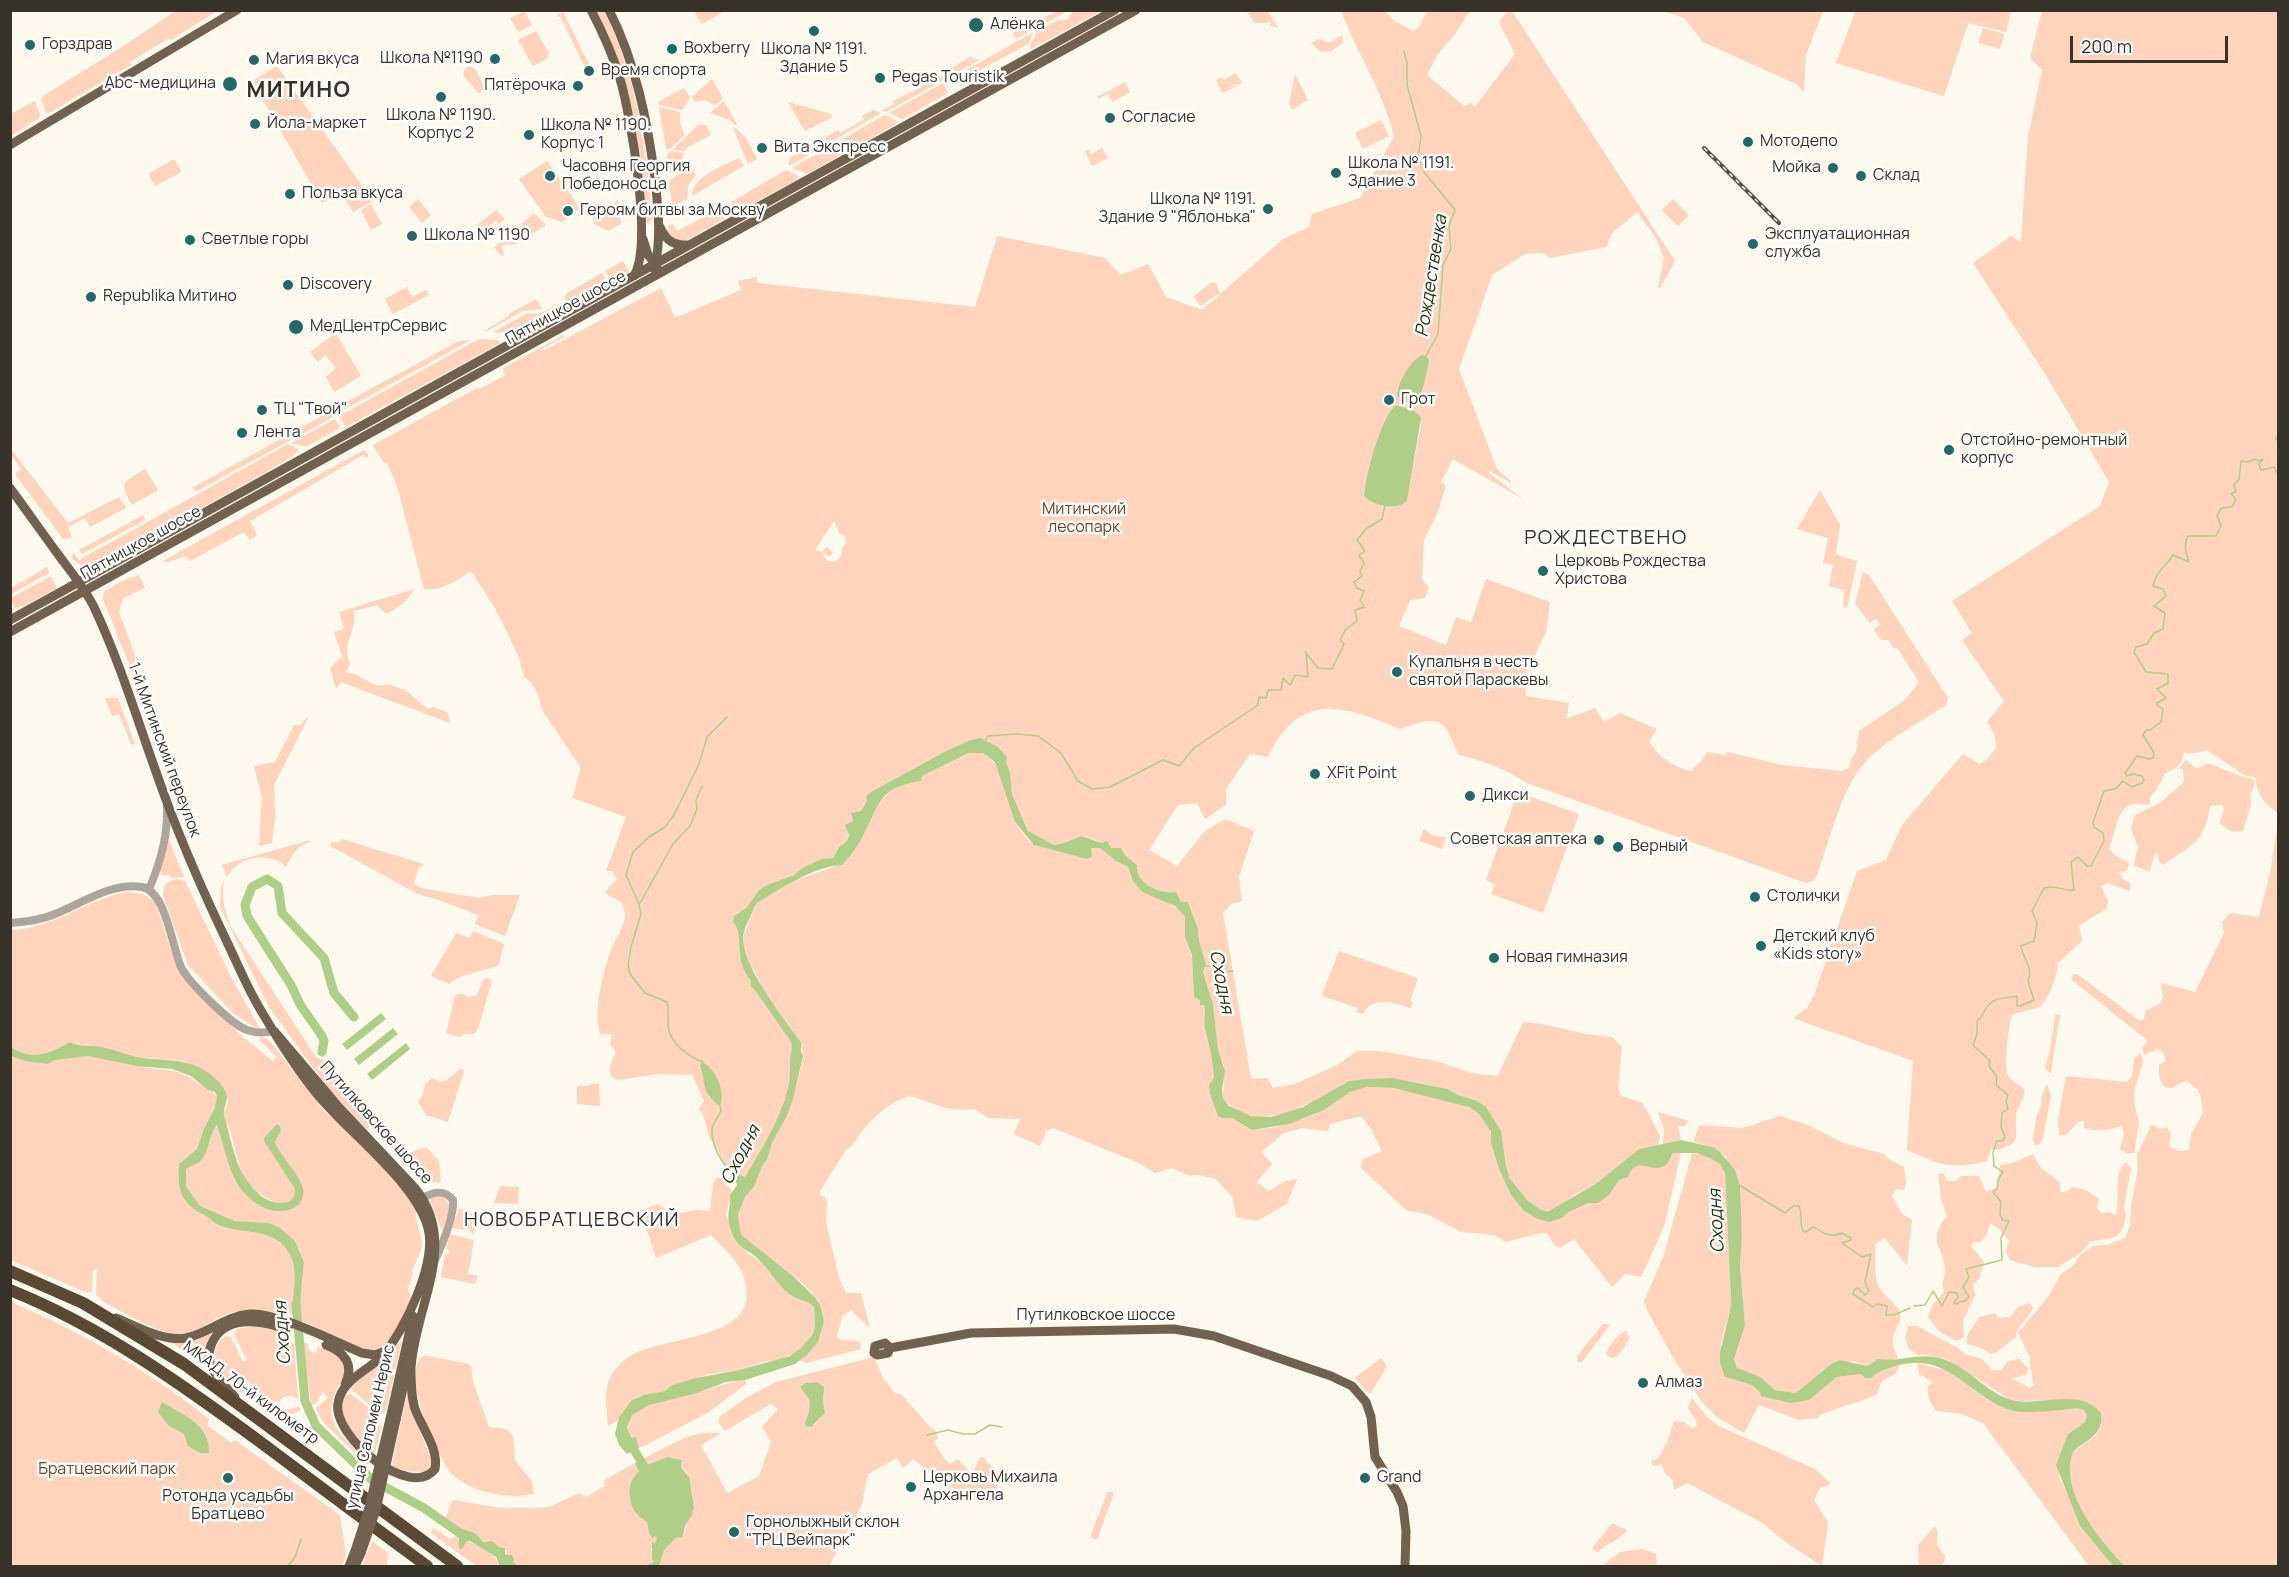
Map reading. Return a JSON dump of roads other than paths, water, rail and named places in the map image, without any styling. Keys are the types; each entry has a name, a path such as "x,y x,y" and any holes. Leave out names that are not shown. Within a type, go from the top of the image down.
{"highway":[{"name":"МКАД, 70-й километр","path":"10,1271 93,1308 184,1364 457,1566"},
{"name":"МКАД, 70-й километр","path":"10,1290 76,1319 148,1361 206,1401 427,1566"}],"main road":[{"path":"10,145 237,10"},
{"path":"591,10 611,53 624,96 638,174 641,235 639,264 634,276"},
{"path":"609,10 632,66 643,105 651,147 659,226 655,264 649,279"},
{"name":"Пятницкое шоссе","path":"10,632 82,587 655,264 1114,10"},
{"name":"Пятницкое шоссе","path":"10,620 82,587 668,269 1136,10"},
{"path":"659,226 663,235 673,243 691,244"},
{"path":"641,235 648,255 655,264 668,269"},
{"name":"1-й Митинский переулок","path":"10,488 93,605 127,688 167,803 199,884 251,992 274,1031"},
{"name":"Путилковское шоссе","path":"274,1031 423,1198 434,1225 436,1245 434,1262 413,1346 412,1392 420,1422 435,1453 436,1464 432,1474 417,1478 394,1472 358,1445 343,1427 338,1416 338,1401 342,1390 381,1357 401,1333 418,1293 429,1247 428,1227 421,1209 406,1188 317,1095 274,1031"},
{"name":"улица Саломеи Нерис","path":"349,1566 358,1552 376,1510 418,1293"},
{"path":"93,1308 154,1333 177,1338 186,1338 236,1316 266,1316 309,1335 370,1355 388,1349"},
{"path":"247,1410 213,1370 210,1361 212,1344 220,1331 240,1323 285,1325"},
{"name":"Путилковское шоссе","path":"890,1348 971,1333 1174,1329 1214,1336 1331,1376 1358,1391 1369,1409 1373,1452 1403,1506 1406,1531 1405,1566"},
{"path":"309,1335 339,1351 347,1360 349,1376 342,1390"},
{"name":"улица Саломеи Нерис","path":"393,1420 413,1346"},
{"name":"улица Саломеи Нерис","path":"356,1566 358,1552"}],"street":[{"path":"149,889 155,877 165,835 167,803"},
{"path":"10,923 54,915 114,889 136,887 149,889 158,899 181,966 194,984 234,1022 245,1029 258,1032 274,1031"},
{"path":"421,1209 420,1204 423,1198 432,1193 440,1192 450,1196 453,1200 446,1230 434,1262"}],"waterway":[{"name":"Рождественка","path":"1404,51 1407,63 1407,85 1421,136 1418,157 1424,172 1455,210 1449,226 1451,249 1443,265 1438,334 1426,356"},
{"path":"2278,434 2276,439 2278,441"},
{"path":"1914,1306 1925,1305 1933,1291 1942,1306 1949,1292 1957,1293 1958,1297 1954,1303 1965,1301 1969,1297 1963,1287 1969,1277 1966,1269 2002,1260 2001,1238 2009,1221 2003,1220 2000,1215 2001,1202 1993,1192 1997,1189 1998,1180 2003,1172 1994,1166 1993,1152 1997,1141 2002,1141 2005,1137 2001,1127 2002,1113 2008,1109 2006,1102 2008,1095 1996,1085 1997,1077 1989,1066 1990,1061 1973,1045 1977,1034 1977,1021 1995,1000 2017,996 2017,1006 2034,1000 2028,981 2029,967 2021,946 2034,941 2037,923 2032,911 2044,888 2074,890 2071,862 2078,857 2087,866 2091,866 2104,841 2103,833 2094,827 2093,823 2104,791 2115,789 2123,781 2132,787 2142,783 2144,780 2142,776 2133,774 2127,776 2125,773 2137,756 2153,758 2154,753 2143,735 2146,730 2150,730 2161,722 2163,709 2157,703 2166,698 2157,689 2168,683 2168,674 2146,672 2134,652 2136,647 2147,644 2154,633 2163,629 2165,613 2154,606 2166,596 2163,589 2153,586 2155,580 2173,555 2189,562 2185,546 2188,536 2216,536 2221,526 2217,515 2222,508 2232,507 2236,499 2231,494 2236,491 2234,485 2239,479 2241,461 2263,459 2259,464 2261,470 2274,467 2277,473 2278,469"},
{"name":"Рождественка","path":"1305,652 1318,668 1332,669 1344,644 1340,640 1346,629 1357,621 1355,610 1364,607 1360,600 1364,591 1357,588 1354,582 1362,576 1360,571 1364,563 1359,555 1365,551 1357,540 1366,529 1382,519 1385,505"},
{"name":"Рождественка","path":"985,741 988,736 1017,734 1038,736 1061,753 1078,781 1092,789 1110,787 1163,760 1179,766 1194,748 1258,705 1259,697 1266,698 1268,690 1281,690 1283,678 1290,685 1295,675 1308,677 1306,653"},
{"path":"639,904 626,875 633,852 649,837 665,827 674,815 699,764 707,737 727,717"},
{"path":"702,786 696,800 697,809 690,826 673,844 639,905 641,914 628,965 630,974 645,993 667,1002 669,1032 676,1044 686,1053 703,1062"},
{"path":"322,1052 324,1041 322,1036 301,1006 291,985 247,916 245,905 252,887 267,879 278,886 282,913 324,958 334,993 354,1017"},
{"path":"1206,966 1218,967 1225,972 1233,971"},
{"path":"720,1106 721,1111 712,1129 713,1141 721,1159 733,1172"},
{"path":"1739,1185 1785,1213 1793,1206 1799,1206 1802,1228 1805,1232 1814,1227 1828,1234 1842,1233 1851,1238 1842,1243 1862,1257 1871,1254 1865,1282 1869,1291 1865,1295 1858,1288 1853,1294 1873,1307 1877,1304 1887,1306 1886,1315 1894,1315 1910,1308"},
{"name":"Сходня","path":"296,1304 305,1401 316,1426 372,1480 424,1508 464,1536"},
{"path":"927,1435 948,1430 975,1434 990,1425 1002,1427"},
{"name":"Сходня","path":"629,1441 646,1470"},
{"path":"288,1566 295,1557 301,1539"}],"railway":[{"path":"1704,148 1779,223"}],"place":[{"name":"Алёнка","path":"976,25"},
{"name":"Школа № 1191. Здание 5","path":"814,31"},
{"name":"Горздрав","path":"30,45"},
{"name":"Boxberry","path":"672,49"},
{"name":"Школа №1190","path":"495,59"},
{"name":"Магия вкуса","path":"254,60"},
{"name":"Время спорта","path":"589,71"},
{"name":"Pegas Touristik","path":"880,78"},
{"name":"Abc-медицина","path":"230,84"},
{"name":"Пятёрочка","path":"578,86"},
{"name":"Школа № 1190. Корпус 2","path":"441,97"},
{"name":"Согласие","path":"1110,118"},
{"name":"Йола-маркет","path":"255,124"},
{"name":"Школа № 1190. Корпус 1","path":"529,135"},
{"name":"Мотодепо","path":"1748,142"},
{"name":"Вита Экспресс","path":"762,148"},
{"name":"Мойка","path":"1833,168"},
{"name":"Школа № 1191. Здание 3","path":"1336,173"},
{"name":"Часовня Георгия Победоносца","path":"550,176"},
{"name":"Склад","path":"1861,176"},
{"name":"Польза вкуса","path":"290,194"},
{"name":"Школа № 1191. Здание 9 \"Яблонька\"","path":"1268,209"},
{"name":"Героям битвы за Москву","path":"568,211"},
{"name":"Школа № 1190","path":"412,236"},
{"name":"Светлые горы","path":"190,240"},
{"name":"Эксплуатационная служба","path":"1753,244"},
{"name":"Discovery","path":"288,285"},
{"name":"Republika Митино","path":"91,297"},
{"name":"МедЦентрСервис","path":"296,327"},
{"name":"Грот","path":"1389,400"},
{"name":"ТЦ \"Твой\"","path":"262,410"},
{"name":"Лента","path":"242,433"},
{"name":"Отстойно-ремонтный корпус","path":"1949,450"},
{"name":"Церковь Рождества Христова","path":"1543,571"},
{"name":"Купальня в честь святой Параскевы","path":"1397,672"},
{"name":"XFit Point","path":"1315,774"},
{"name":"Дикси","path":"1470,796"},
{"name":"Советская аптека","path":"1599,840"},
{"name":"Верный","path":"1618,847"},
{"name":"Столички","path":"1755,897"},
{"name":"Детский клуб «Kids story»","path":"1761,946"},
{"name":"Новая гимназия","path":"1494,958"},
{"name":"Алмаз","path":"1643,1383"},
{"name":"Ротонда усадьбы Братцево","path":"228,1478"},
{"name":"Grand","path":"1365,1478"},
{"name":"Церковь Михаила Архангела","path":"911,1487"},
{"name":"Горнолыжный склон \"ТРЦ Вейпарк\"","path":"734,1532"}],"district":[{"name":"МИТИНО","path":"299,91"},
{"name":"РОЖДЕСТВЕНО","path":"1606,538"},
{"name":"НОВОБРАТЦЕВСКИЙ","path":"572,1220"}],"park label":[{"name":"Митинский лесопарк","path":"1084,519"},
{"name":"Братцевский парк","path":"107,1470"}]}
